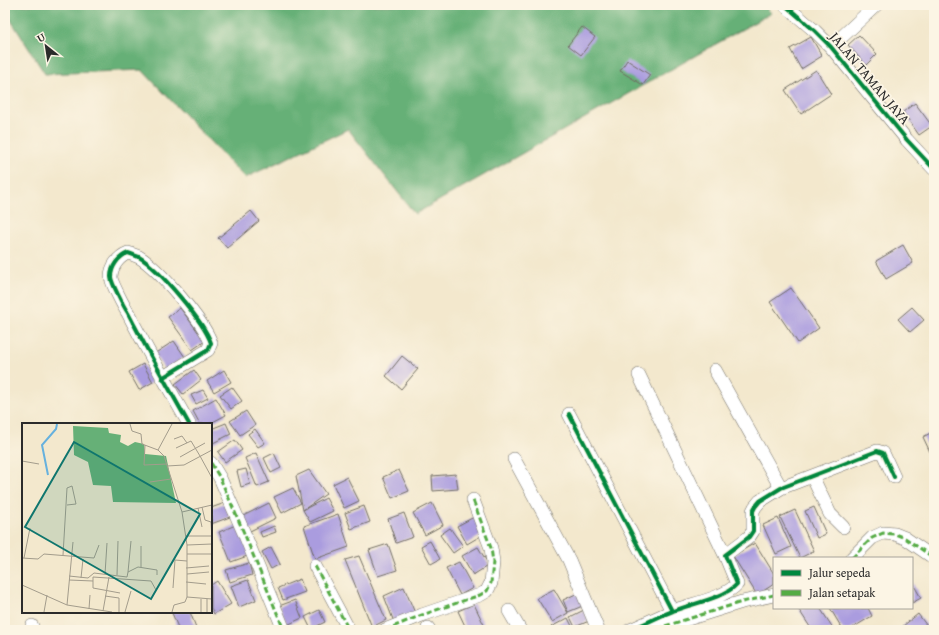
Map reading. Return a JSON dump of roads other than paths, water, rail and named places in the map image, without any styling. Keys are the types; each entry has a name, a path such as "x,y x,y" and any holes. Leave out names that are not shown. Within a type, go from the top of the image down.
{"street":[{"name":"JALAN TAMAN JAYA","path":"785,5 831,47 907,140 934,169"},
{"path":"831,47 876,5"},
{"path":"162,378 208,350 211,343 209,336 175,291 154,269 139,257 128,253 123,255 114,264 111,278 122,303 162,378 188,423"},
{"path":"715,370 781,488"},
{"path":"630,630 672,611 722,595 736,584 725,555 639,374"},
{"path":"569,414 672,611"},
{"path":"725,555 749,537 753,531 754,511 755,507 760,501 781,488 877,451 883,453 894,477"},
{"path":"514,459 569,560 598,630"},
{"path":"212,465 220,478 244,533 284,630"},
{"path":"812,476 830,514 843,527"},
{"path":"385,630 422,615 480,595 487,591 490,583 493,562 491,548 472,500"},
{"path":"853,557 872,538 884,533 895,534 904,538 934,558"},
{"path":"315,566 349,630"},
{"path":"657,630 662,627 742,602 773,595"},
{"path":"509,611 520,630"}]}
